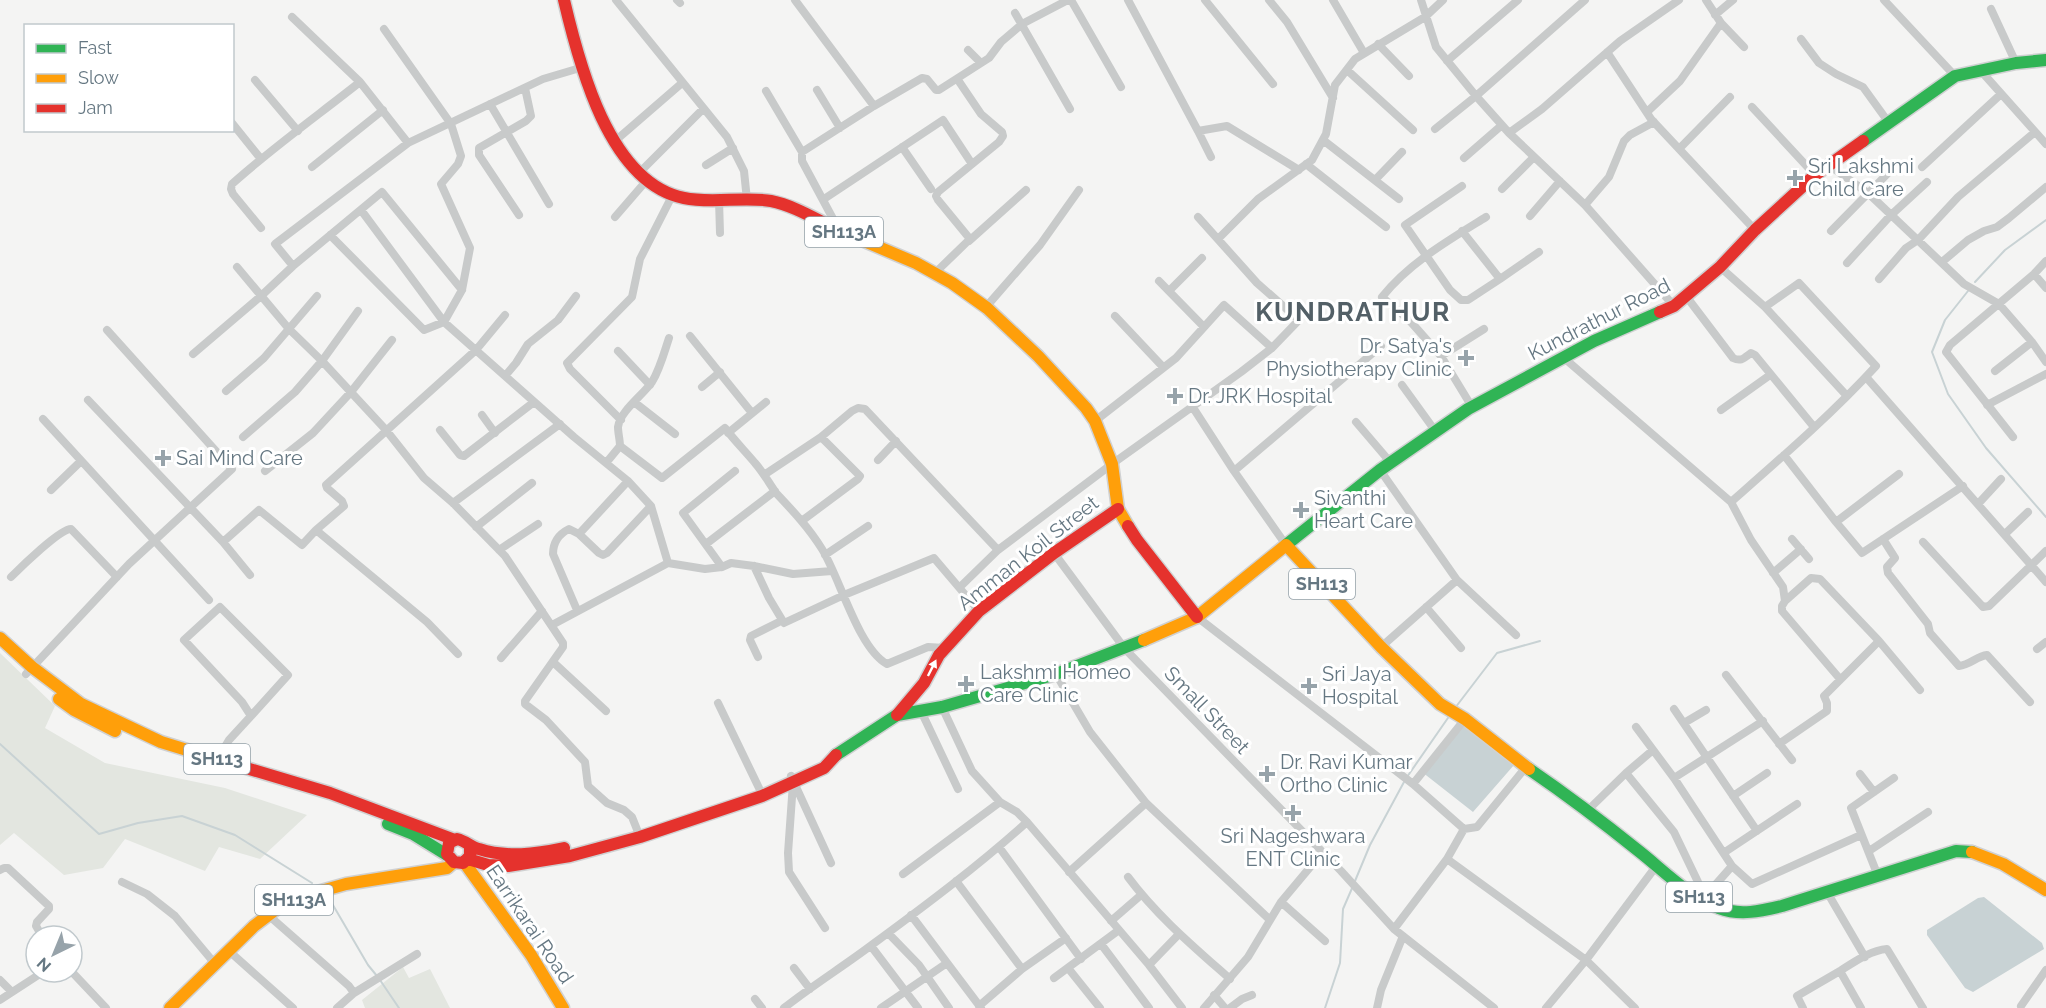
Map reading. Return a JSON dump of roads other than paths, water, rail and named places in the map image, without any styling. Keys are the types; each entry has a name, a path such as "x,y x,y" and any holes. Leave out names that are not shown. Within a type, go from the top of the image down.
{"main road":[{"name":"SH113A","path":"564,0 580,68 595,104 627,161 643,176 672,196 688,200 774,202 936,272 986,307 1019,338 1086,408 1095,421 1112,465 1118,509 1150,558 1197,617"},
{"name":"Kundrathur Road","path":"1286,545 1385,466 1472,407 1616,330 1674,306 1720,267 1755,230 1815,175 1955,76 2016,63 2046,60"},
{"name":"Amman Koil Street","path":"897,715 924,683 945,648 979,611 1054,553 1118,509"},
{"name":"SH113","path":"0,650 81,704 161,742 352,810 413,834 461,857 488,865 508,866 570,856 824,768 835,756 897,715 942,707 1056,674 1125,649 1197,617 1286,545 1381,647 1440,704 1465,719 1526,767 1588,810 1697,896 1718,908 1754,913 1956,851 1968,851 1993,858 2046,890"},
{"name":"SH113","path":"0,638 29,671"},
{"name":"SH113","path":"215,763 330,793 455,840 447,847 461,857"},
{"name":"SH113","path":"638,833 759,788 792,780"},
{"name":"SH113A","path":"170,1008 267,914 286,902 332,888 447,868 461,857"},
{"name":"Earrikarai Road","path":"461,857 531,956 563,1008"}],"street":[{"path":"616,0 727,137 744,171 747,200"},
{"path":"795,0 874,106"},
{"path":"802,153 922,78 927,79 938,90 957,80 989,58 1000,42 1022,24 1069,0 1121,87"},
{"path":"1128,0 1211,157"},
{"path":"1205,0 1274,84"},
{"path":"1269,0 1287,22 1333,98"},
{"path":"1333,0 1364,52"},
{"path":"1421,0 1436,47 1447,62 1509,133 1585,205 1674,306"},
{"path":"1218,239 1258,200 1312,160 1326,135 1335,85 1355,58 1425,17 1443,0"},
{"path":"1447,62 1518,0"},
{"path":"1435,129 1586,0"},
{"path":"1509,133 1542,110 1620,41 1679,0"},
{"path":"1706,0 1721,23 1744,47"},
{"path":"1715,15 1733,0"},
{"path":"1884,0 1955,76"},
{"path":"1991,9 2016,63"},
{"path":"1015,13 1070,109"},
{"path":"292,17 360,82 408,143"},
{"path":"1585,205 1609,177 1624,141 1651,118 1721,23"},
{"path":"330,235 422,328 429,330 444,321 462,290 470,248 441,184 458,164 460,156 451,124 384,29"},
{"path":"1800,39 1819,63 1863,87 1889,123"},
{"path":"1378,44 1408,76"},
{"path":"968,50 981,63"},
{"path":"1607,52 1651,118 1755,230"},
{"path":"293,266 275,244 408,143 543,79 580,68"},
{"path":"1347,70 1413,130"},
{"path":"1981,71 2046,144"},
{"path":"255,80 298,131"},
{"path":"957,80 981,114 1002,132 1003,136 999,142 936,196 969,235 969,241"},
{"path":"261,228 231,189 232,184 360,82"},
{"path":"615,141 682,83"},
{"path":"519,215 478,155 479,148 508,133 531,116 525,88"},
{"path":"817,90 840,128"},
{"path":"766,91 802,153 802,161 840,231"},
{"path":"1922,167 2001,94"},
{"path":"1679,149 1730,97"},
{"path":"490,104 549,204"},
{"path":"1752,107 1815,175"},
{"path":"615,217 643,176 703,109"},
{"path":"312,167 383,110"},
{"path":"824,199 943,120 972,164"},
{"path":"234,125 261,159"},
{"path":"1464,158 1502,125"},
{"path":"1198,131 1227,126 1303,167 1386,227"},
{"path":"1879,279 1906,248 1918,240 1958,197 2035,132"},
{"path":"1323,140 1399,199"},
{"path":"902,147 931,189"},
{"path":"706,165 733,148"},
{"path":"1375,180 1402,152"},
{"path":"1502,189 1534,157"},
{"path":"1831,231 1897,164"},
{"path":"1830,166 1868,193 1964,284 1999,304 2046,362"},
{"path":"1530,216 1560,182"},
{"path":"1847,263 1890,216 1927,182"},
{"path":"1462,186 1405,225 1450,290 1461,300 1468,300 1539,252"},
{"path":"1942,262 1968,240 1997,227 2046,187"},
{"path":"936,272 1026,190"},
{"path":"986,307 1040,245 1079,190"},
{"path":"193,354 382,192 462,290"},
{"path":"621,420 570,369 567,363 568,359 632,297 640,259 672,196"},
{"path":"719,200 720,233"},
{"path":"361,210 444,321 534,402 628,481 651,506 668,563"},
{"path":"960,587 998,550 1241,372 1272,348 1299,320 1257,283 1198,217"},
{"path":"1472,407 1441,357 1410,321 1382,297 1393,283 1427,256 1486,217"},
{"path":"1462,231 1500,279"},
{"path":"1169,291 1202,258"},
{"path":"2013,437 1946,352 1950,345 2034,274 2046,261"},
{"path":"237,267 289,329 386,430 424,478 453,503 506,556 563,643 563,647 525,704 546,720 585,762 588,786 607,803 624,810 632,817 638,833"},
{"path":"1720,267 1765,307 1847,396"},
{"path":"2034,274 2046,288"},
{"path":"1159,281 1204,327"},
{"path":"1731,502 1814,427 1876,366 1799,284 1765,307"},
{"path":"226,391 264,358 316,296"},
{"path":"505,376 528,344 558,320 576,296"},
{"path":"1686,296 1733,358 1738,361 1743,360 1751,353 1814,427"},
{"path":"1095,421 1176,358 1224,305 1272,348"},
{"path":"243,437 295,392 322,361 358,311"},
{"path":"223,542 259,510 298,544 305,543 316,530 344,506 326,485 476,350 505,315"},
{"path":"1115,316 1163,367"},
{"path":"1441,357 1484,328"},
{"path":"29,671 117,577 232,469 107,330"},
{"path":"690,336 752,413"},
{"path":"606,463 620,446 618,427 621,420 650,385 658,371 669,338"},
{"path":"265,471 313,433 351,392 392,340"},
{"path":"1995,371 2032,342"},
{"path":"1234,471 1381,346"},
{"path":"618,351 650,385"},
{"path":"1564,358 1731,502 1751,540 1783,587 1785,601"},
{"path":"702,387 720,372"},
{"path":"1988,405 2046,374"},
{"path":"1721,410 1770,375"},
{"path":"1866,377 2046,582"},
{"path":"1402,385 1436,432"},
{"path":"88,400 223,542 250,575"},
{"path":"440,430 462,457 534,402"},
{"path":"634,402 675,434"},
{"path":"728,433 766,402"},
{"path":"1192,406 1286,545"},
{"path":"764,475 821,437 858,408 865,409 998,550"},
{"path":"482,415 495,433"},
{"path":"43,419 209,600"},
{"path":"1356,422 1457,580 1516,635"},
{"path":"453,503 560,424"},
{"path":"620,446 662,478 725,429 775,491 803,520 825,555 857,626 874,652 887,664 922,649 945,648"},
{"path":"803,520 860,476 821,437"},
{"path":"878,460 896,441"},
{"path":"1784,455 1862,553 1963,486"},
{"path":"51,490 81,460"},
{"path":"722,567 683,513 735,471"},
{"path":"1836,522 1899,474"},
{"path":"1978,504 2001,479"},
{"path":"579,534 628,481"},
{"path":"476,527 532,483"},
{"path":"706,544 775,491"},
{"path":"577,610 553,554 554,544 569,529 579,534 603,555 651,506"},
{"path":"2004,534 2028,513"},
{"path":"499,550 538,524"},
{"path":"825,555 868,526"},
{"path":"11,577 57,536 66,529 71,529 117,577"},
{"path":"316,530 427,622 458,654"},
{"path":"1792,538 1809,559"},
{"path":"1883,539 1895,558 1887,567 1888,573 1928,624 1930,633 1959,666 1987,656 2030,702"},
{"path":"1923,542 1983,607 1989,606 2046,551"},
{"path":"1773,573 1801,549"},
{"name":"Small Street","path":"1054,553 1125,649 1341,872 1355,890 1394,929 1494,1008"},
{"path":"758,657 750,638 781,621 786,622 934,558 979,611"},
{"path":"552,625 668,563 705,570 731,563 793,574 832,571"},
{"path":"754,566 781,621"},
{"path":"1840,679 1785,615 1782,606 1811,578 1820,579 1879,641 1920,690"},
{"path":"1381,647 1457,580"},
{"path":"215,763 229,740 251,716 288,675 220,607 184,640 247,708 251,716"},
{"path":"1426,607 1461,648"},
{"path":"501,658 542,611"},
{"path":"1197,617 1413,784 1464,830"},
{"path":"1779,744 1827,711 1824,696 1879,641"},
{"path":"2037,649 2046,642"},
{"path":"553,662 606,711"},
{"path":"1056,674 1090,732 1146,803 1269,919"},
{"path":"1726,675 1792,760"},
{"path":"718,703 759,788"},
{"path":"942,707 972,771 1000,802 1017,812 1027,822 1149,965 1182,1008"},
{"path":"1674,709 1757,831"},
{"path":"1684,723 1706,710"},
{"path":"921,711 958,789"},
{"path":"1413,784 1465,719"},
{"path":"1674,778 1763,721"},
{"path":"1636,727 1674,778 1725,852 1732,866 1752,885 1861,835"},
{"path":"1588,810 1653,750"},
{"path":"1394,929 1447,859 1464,830 1477,827 1526,767"},
{"path":"1626,773 1674,832 1698,882 1697,896"},
{"path":"1732,796 1767,773"},
{"path":"1860,774 1874,792"},
{"path":"1878,876 1851,808 1894,778"},
{"path":"792,780 831,863"},
{"path":"792,780 789,872 825,928"},
{"path":"903,874 1000,802"},
{"path":"1069,872 1146,803"},
{"path":"1725,852 1797,804"},
{"path":"1869,851 1928,812"},
{"path":"784,1008 871,946 956,881 1027,822"},
{"path":"999,847 1081,958"},
{"path":"1204,1008 1248,957 1281,902 1322,853"},
{"path":"1447,859 1586,960 1635,1008"},
{"path":"1546,1008 1586,960 1657,865"},
{"path":"1697,896 1732,866"},
{"path":"0,870 4,867 8,868 49,906 36,924"},
{"path":"1128,877 1179,934 1230,979"},
{"path":"956,881 1022,969"},
{"path":"122,882 147,894 175,916 216,964"},
{"path":"1827,892 1864,957"},
{"path":"1111,921 1142,895"},
{"path":"1281,902 1325,941"},
{"path":"267,914 349,986 354,993"},
{"path":"911,915 980,1007 1022,969 1066,938"},
{"path":"1054,978 1119,930"},
{"path":"888,933 919,965 949,1008"},
{"path":"1149,965 1179,934"},
{"path":"1377,1008 1381,990 1403,936"},
{"path":"1101,944 1149,1008"},
{"path":"871,946 918,1008"},
{"path":"1803,1008 1797,996 1864,957 1887,948 1923,1008"},
{"path":"229,951 293,1008"},
{"path":"337,1008 354,993 417,954"},
{"path":"881,1008 947,963"},
{"path":"794,968 810,989"},
{"path":"1068,968 1100,1008"},
{"path":"1840,970 1861,1008"},
{"path":"2021,1006 2046,970"},
{"path":"0,980 12,992"},
{"path":"0,1000 24,984"},
{"path":"83,984 106,1008"},
{"path":"1214,995 1227,1008 1252,995"},
{"path":"755,999 762,1008"}],"waterway":[{"path":"1975,282 2005,250 2046,220"},
{"path":"1968,291 1945,320 1932,352 1948,394 1986,448 2046,517"},
{"path":"1455,708 1497,653 1540,641"},
{"path":"1407,777 1450,715"},
{"path":"0,744 99,834 138,823 182,816 235,835 312,883"},
{"path":"1355,881 1370,845 1404,782"},
{"path":"1325,1008 1340,963 1343,909 1353,886"},
{"path":"330,900 368,965 377,976"},
{"path":"380,980 399,1008"}],"place":[{"name":"Sri Lakshmi Child Care","path":"1795,178"},
{"name":"Dr. Satya's Physiotherapy Clinic","path":"1466,358"},
{"name":"Dr. JRK Hospital","path":"1175,396"},
{"name":"Sai Mind Care","path":"163,458"},
{"name":"Sivanthi Heart Care","path":"1301,510"},
{"name":"Lakshmi Homeo Care Clinic","path":"966,684"},
{"name":"Sri Jaya Hospital","path":"1309,686"},
{"name":"Dr. Ravi Kumar Ortho Clinic","path":"1267,774"},
{"name":"Sri Nageshwara ENT Clinic","path":"1293,813"}],"district":[{"name":"KUNDRATHUR","path":"1353,312"}]}
